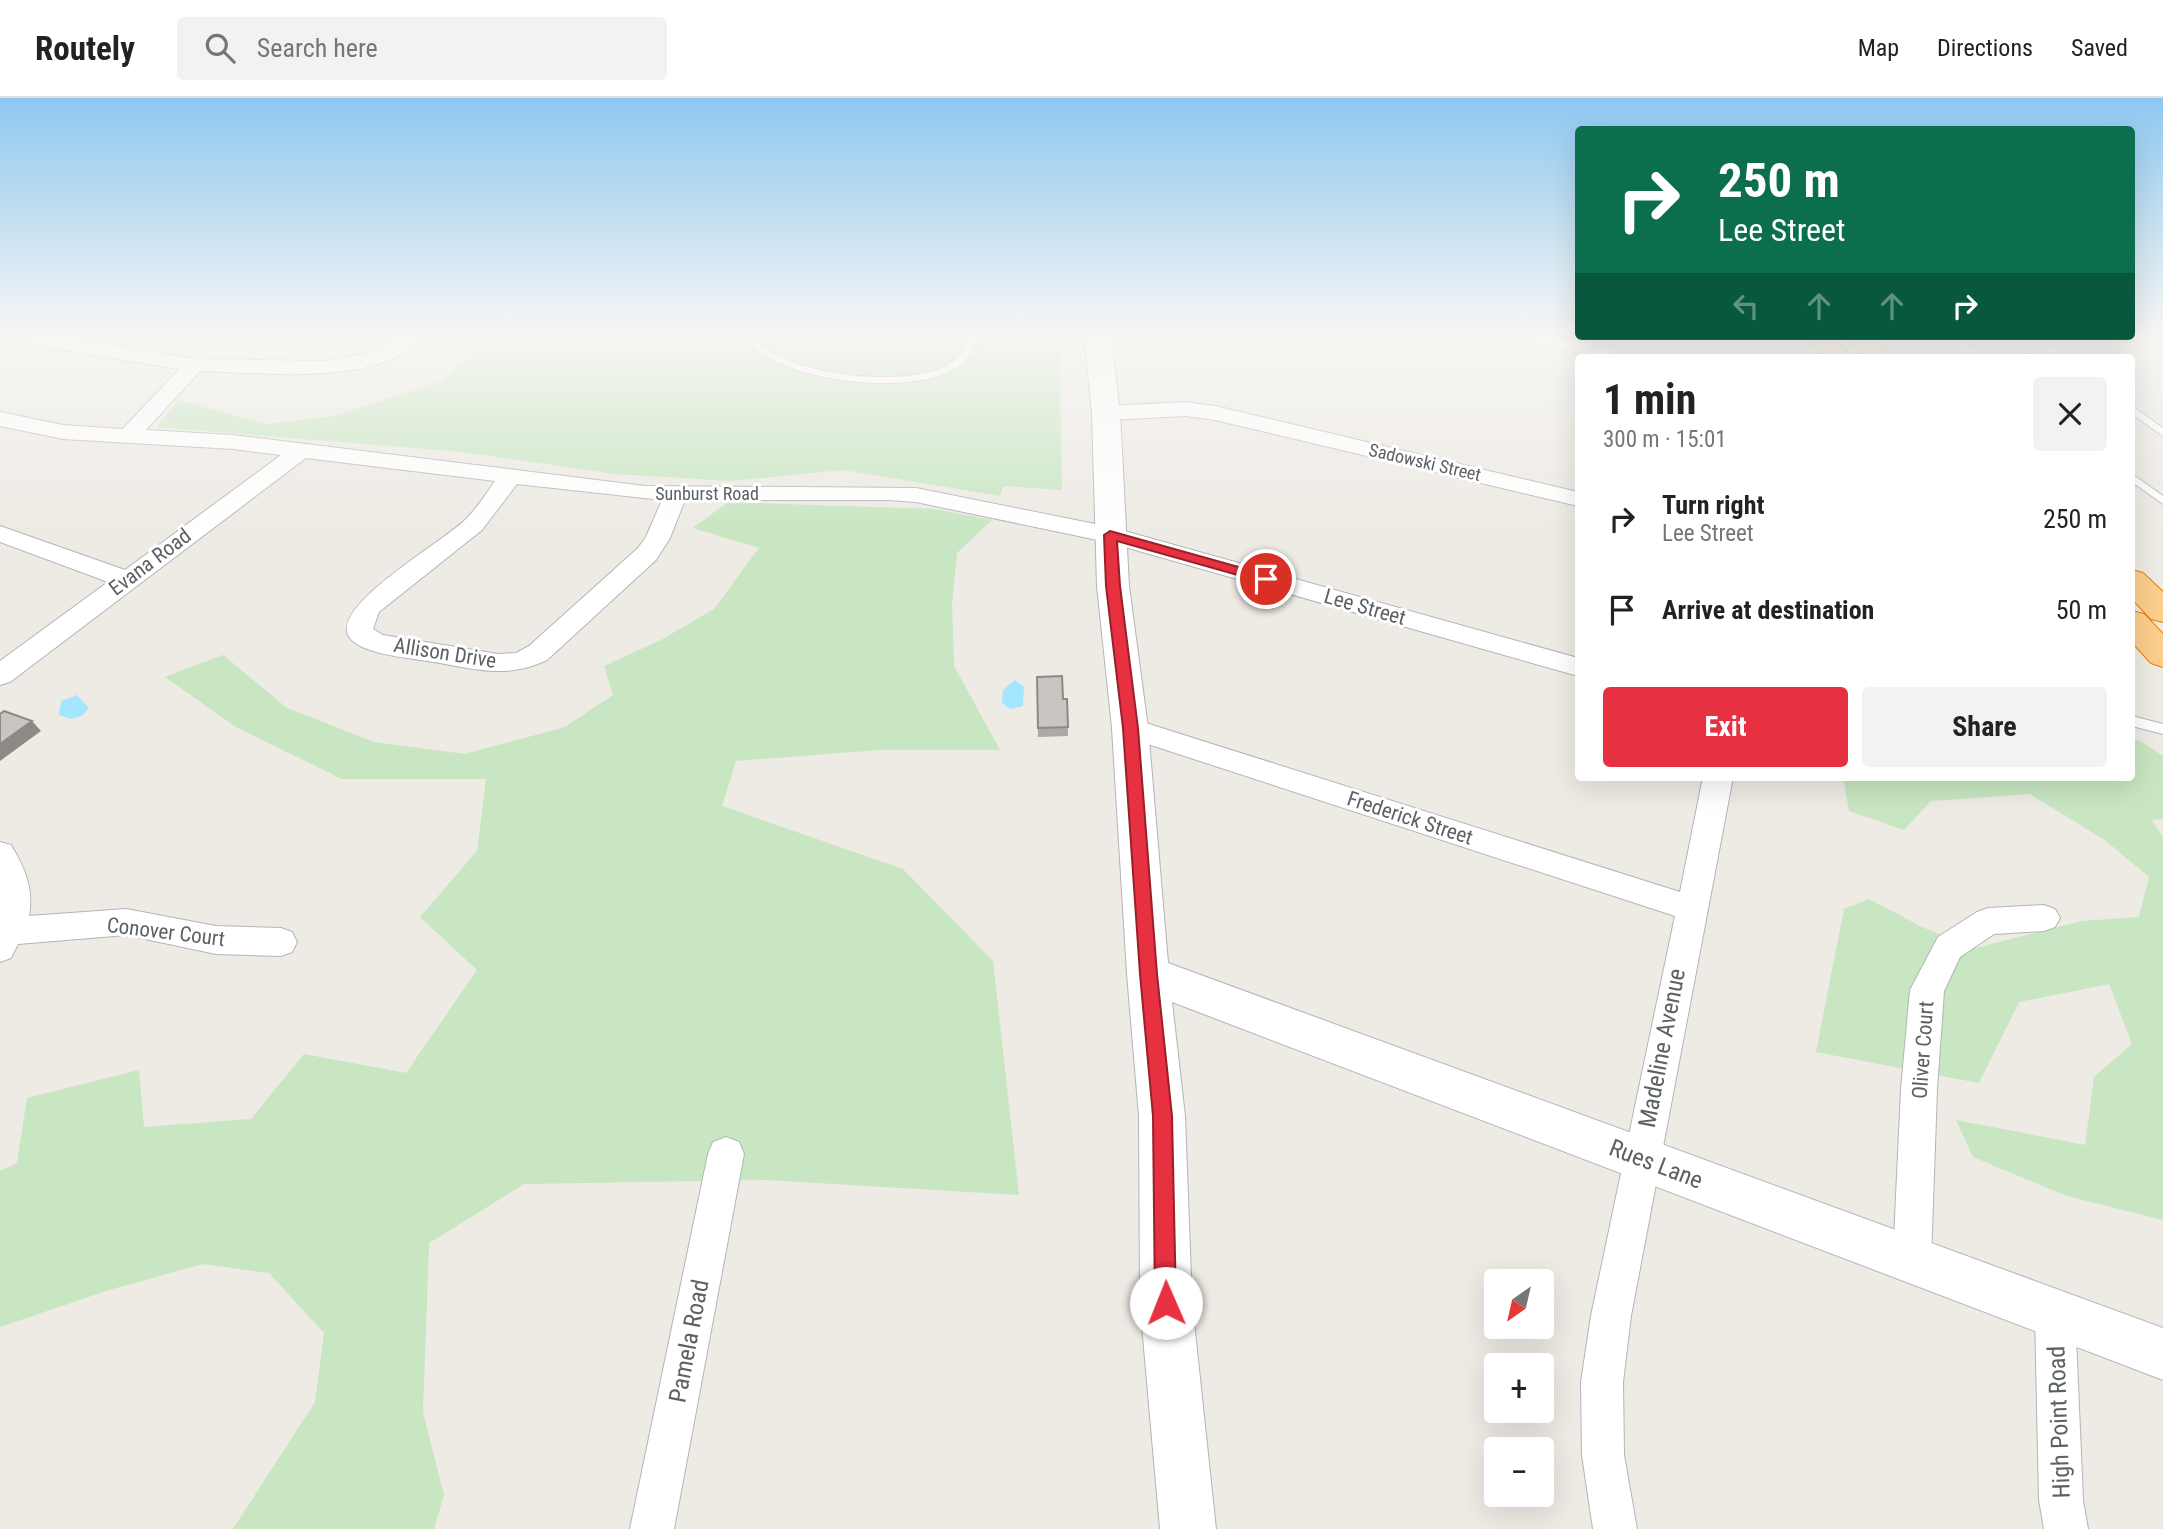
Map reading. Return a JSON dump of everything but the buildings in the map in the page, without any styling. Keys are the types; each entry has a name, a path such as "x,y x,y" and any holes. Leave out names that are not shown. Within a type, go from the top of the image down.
{"highway":[{"path":"2135,584 2163,611"},
{"path":"2135,625 2163,655"}],"street":[{"path":"129,435 162,400"},
{"path":"1105,400 1113,586 1130,728 1148,974 1162,1116 1166,1303 1188,1529"},
{"name":"Sadowski Street","path":"1106,412 1186,410 1215,413 1575,498"},
{"name":"Sunburst Road","path":"0,419 63,432 302,450 613,491 676,494 916,495 1110,535"},
{"name":"Evana Road","path":"0,675 302,450"},
{"name":"Allison Drive","path":"510,478 474,525 369,607 361,622 360,633 376,643 498,663 520,662 538,653 647,554 658,538 676,494"},
{"path":"0,534 126,579"},
{"name":"Lee Street","path":"1110,535 1575,666"},
{"name":"Frederick Street","path":"1130,728 1690,908"},
{"name":"Madeline Avenue","path":"1615,1529 1603,1455 1602,1382 1611,1316 1717,781"},
{"path":"0,854 11,869 17,888 5,940"},
{"name":"Oliver Court","path":"1912,1261 1919,1089 1927,990 1949,947 1988,921 2044,918"},
{"name":"Conover Court","path":"5,940 125,922 216,940 281,942"},
{"name":"Rues Lane","path":"1148,974 2163,1354"},
{"name":"Pamela Road","path":"652,1529 726,1154"},
{"name":"High Point Road","path":"2055,1314 2061,1500 2066,1529"}],"lane":[{"path":"2135,412 2163,432"},
{"path":"2135,479 2163,502"},
{"path":"2135,722 2163,729"}],"green space":[{"path":"178,400 266,424 334,416 384,400 1060,400 1062,490 1003,486 1000,496 843,470 731,481 615,474 462,452 157,427"},
{"path":"728,502 935,509 992,520 957,553 952,603 954,666 1000,750 879,750 736,761 722,806 903,869 993,961 1019,1195 767,1180 524,1184 429,1243 423,1412 444,1495 434,1529 233,1529 315,1402 324,1333 269,1273 203,1264 109,1290 0,1327 0,1171 17,1163 27,1098 139,1070 144,1127 251,1119 304,1054 406,1073 477,970 420,917 477,851 486,779 342,779 236,727 165,677 223,655 287,708 374,742 465,754 565,727 613,695 604,666 661,640 714,609 759,548 693,528"},
{"path":"2135,740 2163,756 2163,819 2151,820 2163,837 2163,1220 2067,1196 1973,1157 1956,1120 2085,1145 2094,1077 2132,1044 2109,984 2019,1002 1979,1083 1816,1052 1844,909 1869,899 1922,927 1976,948 2082,921 2139,917 2149,877 2106,841 2030,794 1931,801 1904,830 1849,811 1844,781 2135,781"}],"water":[{"path":"1015,680 1024,687 1023,706 1010,709 1002,703 1003,690"},
{"path":"77,695 89,708 82,716 71,719 59,715 61,701"}],"route":[{"path":"1166,1303 1162,1116 1148,974 1130,728 1113,586 1110,535 1266,579"}]}
